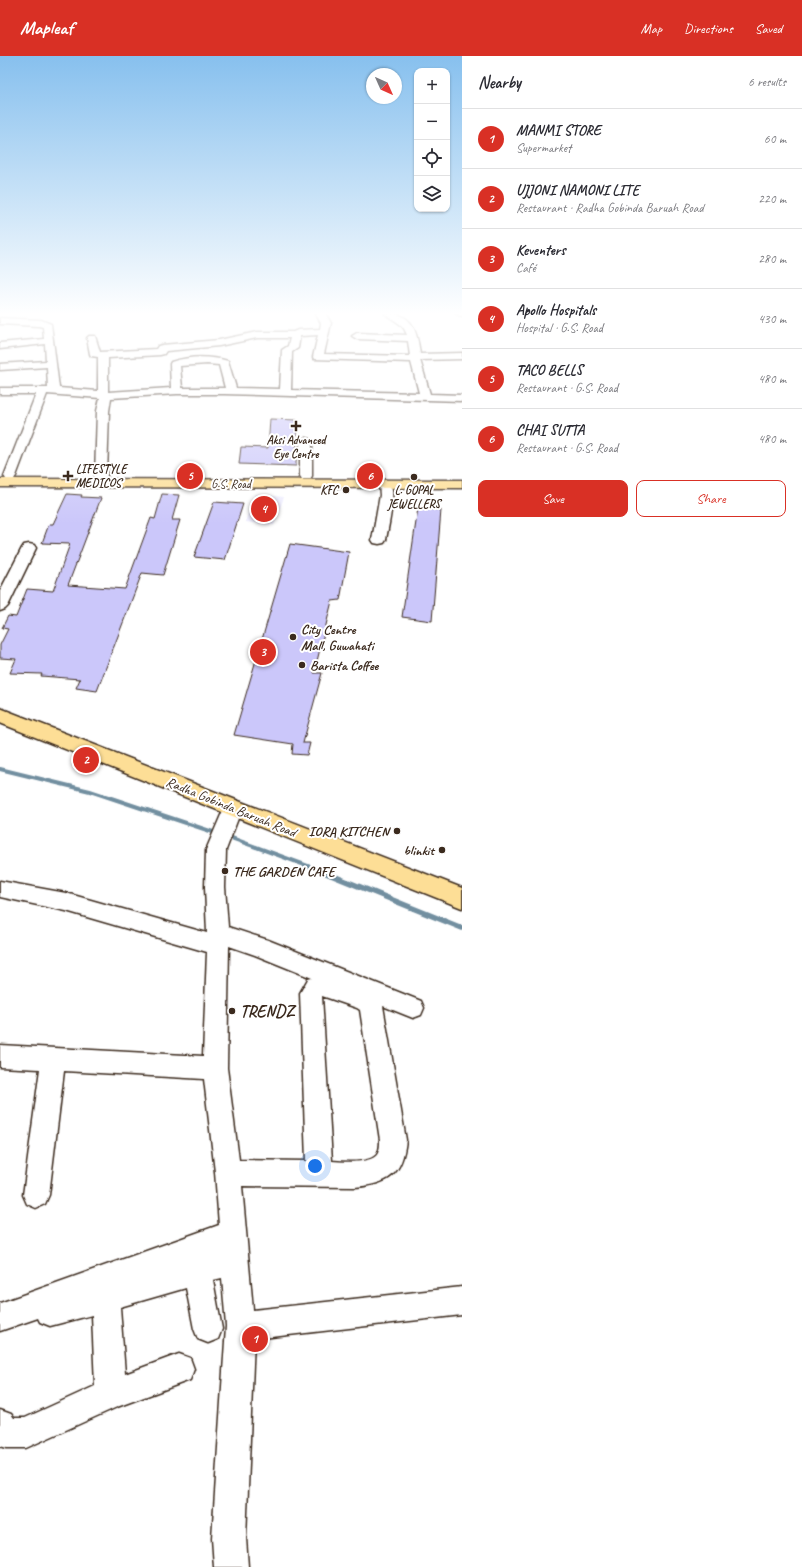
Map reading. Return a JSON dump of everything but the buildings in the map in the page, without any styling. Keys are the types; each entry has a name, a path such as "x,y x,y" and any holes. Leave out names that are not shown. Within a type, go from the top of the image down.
{"main road":[{"name":"G.S. Road","path":"3,478 100,476 462,476"},
{"name":"G.S. Road","path":"3,478 462,484"},
{"name":"Radha Gobinda Baruah Road","path":"0,701 462,882"},
{"name":"Radha Gobinda Baruah Road","path":"0,715 462,898"}],"street":[{"path":"3,478 48,391 49,384"},
{"path":"100,476 104,384"},
{"path":"176,384 177,391"},
{"path":"229,384 231,391"},
{"path":"284,393 285,384"},
{"path":"422,384 425,397"},
{"path":"2,394 48,391 104,394 177,391 231,391 462,398"},
{"path":"306,442 306,476"},
{"path":"379,540 386,495 385,484"},
{"path":"0,606 28,548"},
{"path":"231,1567 229,1538 240,1326 228,1172 215,1068 217,939 215,887 216,850 233,808"},
{"path":"0,889 66,902 217,939 260,947 413,1008"},
{"path":"228,1172 255,1174 320,1174 372,1173 386,1165 392,1151 393,1140 371,1005 364,1000 322,986 316,986 311,993 320,1174"},
{"path":"0,1056 215,1068"},
{"path":"36,1195 53,1060"},
{"path":"0,1331 31,1317 197,1270 235,1247"},
{"path":"0,1318 235,1247"},
{"path":"197,1270 208,1329"},
{"path":"105,1297 111,1394"},
{"path":"240,1326 462,1301"},
{"path":"0,1425 8,1433 26,1433 111,1394 180,1369"}],"shaded area":[{"path":"255,494 284,497 274,525 245,522"}],"waterway":[{"path":"0,769 90,791 219,834"},
{"path":"226,836 324,872"},
{"path":"321,871 462,928"}],"place":[{"name":"Aksi Advanced Eye Centre","path":"296,426"},
{"name":"LIFESTYLE MEDICOS","path":"68,476"},
{"name":"TACO BELLS","path":"190,476"},
{"name":"CHAI SUTTA","path":"370,476"},
{"name":"L. GOPAL JEWELLERS","path":"414,477"},
{"name":"KFC","path":"346,490"},
{"name":"Apollo Hospitals","path":"264,509"},
{"name":"City Centre Mall, Guwahati","path":"293,637"},
{"name":"Keventers","path":"263,652"},
{"name":"Barista Coffee","path":"302,665"},
{"name":"UJJONI NAMONI LITE","path":"86,760"},
{"name":"IORA KITCHEN","path":"397,831"},
{"name":"blinkit","path":"442,850"},
{"name":"THE GARDEN CAFE","path":"225,871"},
{"name":"TRENDZ","path":"232,1011"},
{"name":"MANMI STORE","path":"255,1339"}]}
